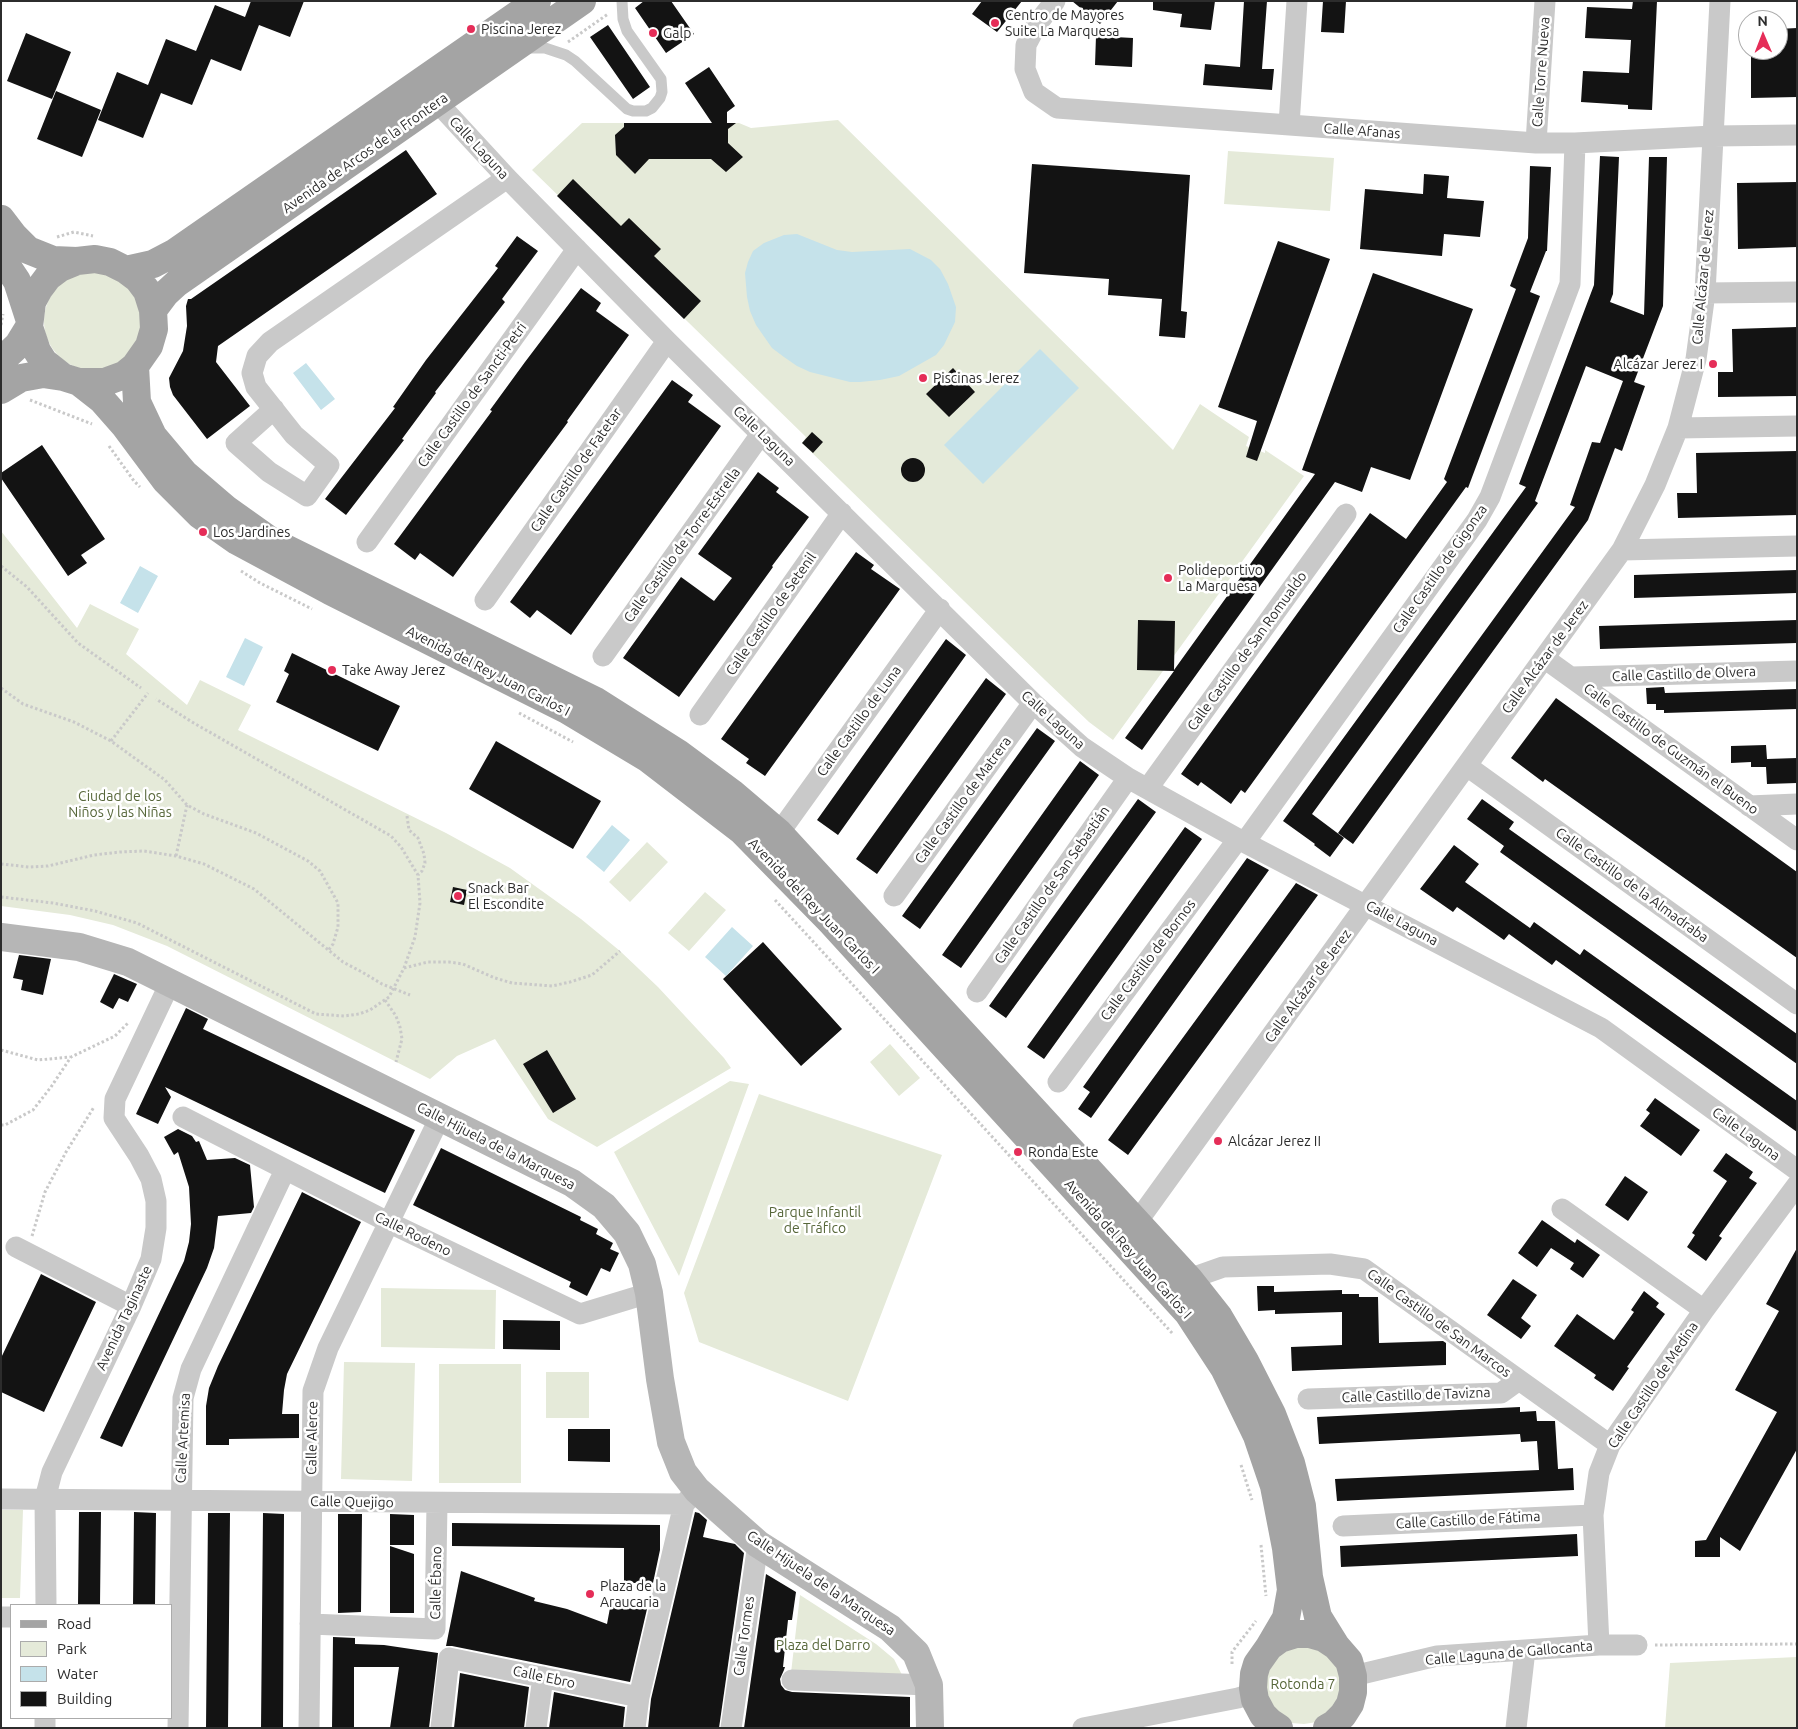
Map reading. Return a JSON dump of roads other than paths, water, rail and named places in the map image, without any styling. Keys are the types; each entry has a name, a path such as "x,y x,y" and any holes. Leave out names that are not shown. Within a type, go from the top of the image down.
{"main road":[{"name":"Avenida de Arcos de la Frontera","path":"126,270 153,264 174,253 537,1"},
{"name":"Avenida de Arcos de la Frontera","path":"153,310 165,294 177,283 582,1"},
{"path":"1,219 28,250 52,260 76,261 95,259 110,262 126,270 138,279 146,291 153,310 154,329 149,346 135,366 124,375 104,382 43,374 21,378 4,378 29,323 32,302 39,289 48,277 60,268 76,261"},
{"path":"1,257 17,281 37,351 44,362 71,379"},
{"name":"Avenida del Rey Juan Carlos I","path":"135,366 137,402 153,436 185,474 226,510 271,540 596,701 678,753 732,793 779,833 1189,1279 1223,1325 1272,1414 1291,1463 1302,1506 1309,1577 1318,1617 1348,1661 1353,1676"},
{"name":"Avenida del Rey Juan Carlos I","path":"71,379 102,400 124,425 165,480 200,515 238,541 397,626 567,710 647,758 742,831 832,922 1188,1314 1224,1368 1257,1436 1274,1486 1286,1548 1291,1590 1286,1618 1257,1664 1254,1674 1261,1712"},
{"path":"1269,1647 1280,1639 1296,1634 1310,1634 1324,1638 1336,1646"},
{"path":"1331,1727 1343,1715 1350,1704 1353,1692 1353,1676"}],"street":[{"name":"Calle Afanas","path":"1055,1 1037,24 1026,45 1025,69 1034,92 1057,108 1536,143 1575,143 1713,136 1797,135"},
{"path":"1289,125 1297,1"},
{"name":"Calle Torre Nueva","path":"1536,143 1545,1"},
{"name":"Calle Alcázar de Jerez","path":"1137,1222 1622,550 1655,484 1678,428 1696,359 1705,294 1720,1"},
{"name":"Calle Laguna","path":"437,102 507,178 667,341 1033,703 1082,747 1128,778 1242,840 1601,1028 1797,1170"},
{"name":"Calle Castillo de Gigonza","path":"1242,840 1471,528 1490,497 1570,284 1575,143"},
{"path":"274,410 256,387 252,373 258,356 270,342 507,178"},
{"name":"Calle Castillo de Sancti-Petri","path":"367,542 577,249"},
{"path":"1705,294 1797,292"},
{"name":"Calle Castillo de Fatetar","path":"485,600 667,341"},
{"path":"1678,428 1797,426"},
{"name":"Calle Castillo de Torre-Estrella","path":"603,656 761,434"},
{"name":"Calle Castillo de Setenil","path":"700,715 842,512"},
{"name":"Calle Castillo de San Romualdo","path":"1148,788 1346,514"},
{"path":"1622,550 1797,546"},
{"name":"Calle Castillo de Luna","path":"779,833 940,609"},
{"name":"Calle Castillo de Guzmán el Bueno","path":"1544,658 1797,840"},
{"name":"Calle Castillo de Olvera","path":"1572,677 1797,671"},
{"name":"Calle Castillo de Matrera","path":"894,896 1033,703"},
{"name":"Calle Castillo de la Almadraba","path":"1467,766 1797,1004"},
{"name":"Calle Castillo de San Sebastián","path":"977,992 1128,778"},
{"path":"1749,806 1797,804"},
{"name":"Calle Castillo de Bornos","path":"1058,1082 1242,840"},
{"name":"Calle Hijuela de la Marquesa","path":"1,937 79,947 128,962 572,1183 604,1206 627,1234 642,1264 649,1293 660,1379 671,1442 691,1497 758,1544 890,1628 916,1653 929,1684 930,1728"},
{"name":"Avenida Taginaste","path":"46,1604 45,1499 52,1472 131,1306 151,1259 156,1228 156,1201 151,1179 139,1156 114,1118 115,1099 170,983"},
{"name":"Calle Rodeno","path":"183,1116 390,1224 580,1314 649,1293"},
{"name":"Calle Alerce","path":"309,1728 313,1391 328,1348 390,1224 440,1117"},
{"name":"Calle Artemisa","path":"178,1728 182,1398 191,1369 285,1170"},
{"name":"Calle Castillo de Medina","path":"1599,1645 1593,1515 1598,1473 1610,1445 1704,1310 1797,1185"},
{"path":"1562,1209 1704,1310"},
{"path":"22,1250 131,1306"},
{"name":"Calle Castillo de San Marcos","path":"1189,1279 1223,1267 1330,1264 1364,1269 1610,1445"},
{"name":"Calle Castillo de Tavizna","path":"1308,1398 1501,1393 1519,1380"},
{"path":"635,1728 640,1697 691,1497"},
{"name":"Calle Quejigo","path":"1,1499 437,1503 691,1497"},
{"name":"Calle Ébano","path":"310,1624 435,1629 437,1503"},
{"name":"Calle Castillo de Fátima","path":"1343,1526 1593,1515"},
{"name":"Calle Tormes","path":"731,1728 758,1544"},
{"name":"Calle Laguna de Gallocanta","path":"1353,1676 1437,1656 1599,1645 1637,1645"},
{"path":"1516,1728 1525,1650"},
{"name":"Calle Ebro","path":"441,1728 449,1658 640,1697"},
{"path":"536,1728 543,1677"},
{"path":"792,1680 929,1684"},
{"path":"1082,1728 1261,1712"}],"lane":[{"path":"509,52 534,47 555,51 575,61 627,109 640,112 652,108 662,92 661,80 627,31 623,20 622,3"}],"water":[{"path":"797,234 837,250 852,252 910,249 931,260 940,269 948,284 956,307 955,322 944,345 936,355 899,376 880,380 850,382 810,372 797,366 772,348 756,325 750,311 745,273 753,251 764,243 784,235"},
{"path":"1040,349 1079,388 983,484 944,445"},
{"path":"306,363 335,399 321,410 293,373"},
{"path":"140,566 158,576 138,613 120,603"},
{"path":"245,638 263,647 244,686 226,677"},
{"path":"612,825 630,840 604,872 586,857"},
{"path":"732,927 753,946 726,976 705,957"}],"place":[{"name":"Centro de Mayores Suite La Marquesa","path":"995,23"},
{"name":"Piscina Jerez","path":"471,29"},
{"name":"Galp","path":"653,33"},
{"name":"Alcázar Jerez I","path":"1713,364"},
{"name":"Piscinas Jerez","path":"923,378"},
{"name":"Los Jardines","path":"203,532"},
{"name":"Polideportivo La Marquesa","path":"1168,578"},
{"name":"Take Away Jerez","path":"332,670"},
{"name":"Snack Bar El Escondite","path":"458,896"},
{"name":"Alcázar Jerez II","path":"1218,1141"},
{"name":"Ronda Este","path":"1018,1152"},
{"name":"Plaza de la Araucaria","path":"590,1594"}],"park label":[{"name":"Ciudad de los Niños y las Niñas","path":"120,804"},
{"name":"Parque Infantil de Tráfico","path":"815,1220"},
{"name":"Plaza del Darro","path":"823,1645"},
{"name":"Rotonda 7","path":"1303,1684"}]}
